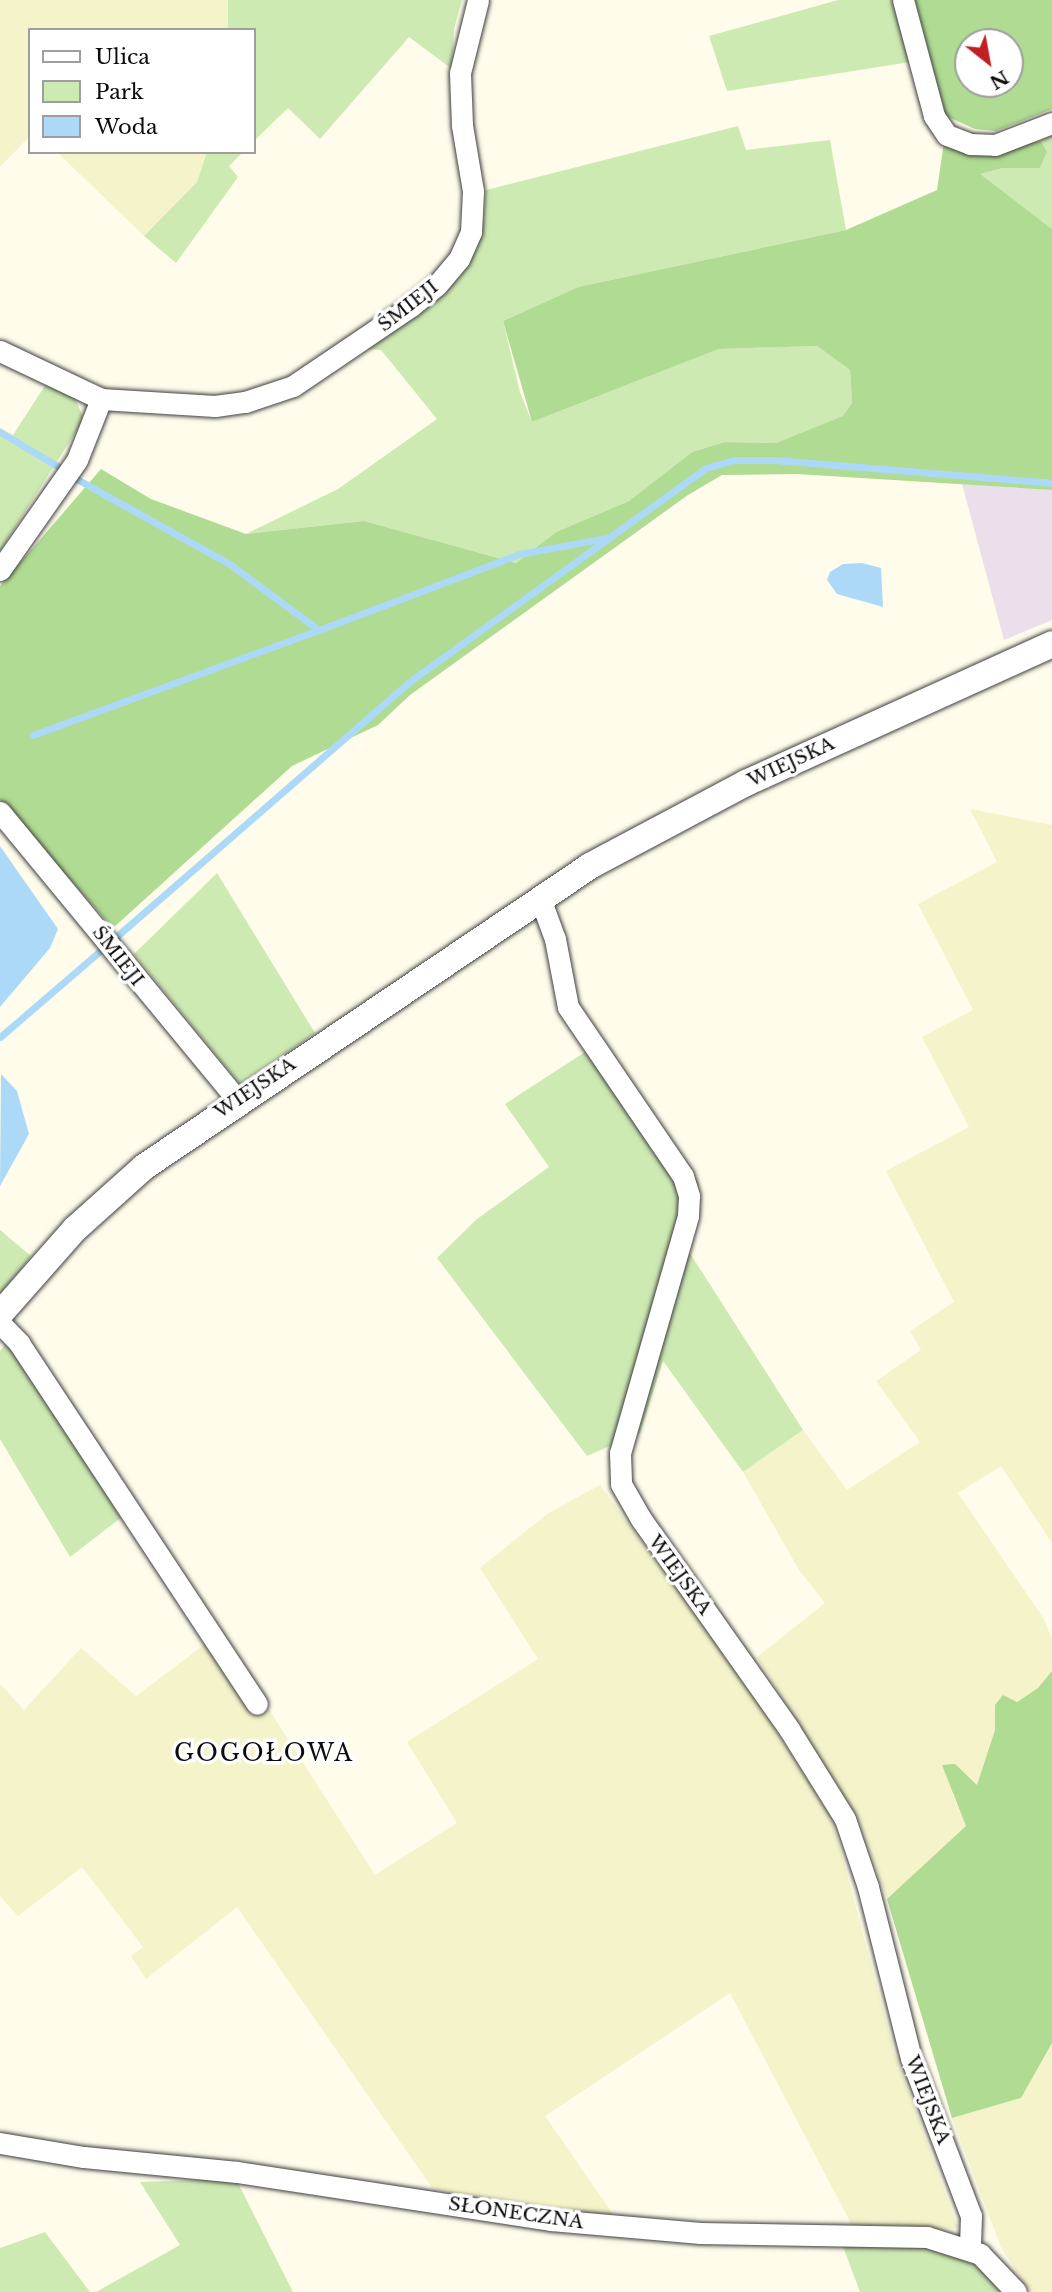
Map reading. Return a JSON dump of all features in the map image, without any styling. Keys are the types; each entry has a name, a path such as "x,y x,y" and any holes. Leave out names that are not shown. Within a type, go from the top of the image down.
{"street":[{"name":"ŚMIEJI","path":"0,351 101,400 215,406 271,395 357,344 437,285 459,259 471,232 473,191 460,73 478,0"},
{"path":"903,0 931,107 947,135 970,144 995,145 1052,123"},
{"path":"0,570 77,460 101,400"},
{"name":"WIEJSKA","path":"0,1314 113,1193 237,1100 540,898 693,808 1052,644"},
{"name":"ŚMIEJI","path":"0,812 237,1100"},
{"name":"WIEJSKA","path":"540,898 552,926 568,1007 683,1176 690,1201 620,1453 621,1484 641,1520 795,1737 845,1819 868,1887 911,2058 971,2216 970,2249"},
{"path":"0,1323 19,1343 257,1704"},
{"name":"SŁONECZNA","path":"0,2143 84,2157 249,2174 551,2220 700,2233 904,2235 970,2249 995,2267 1016,2292"}],"shaded area":[{"path":"0,0 228,0 228,28 28,28 28,138 0,167"},
{"path":"59,154 206,154 197,182 144,236"},
{"path":"962,484 1052,490 1052,620 1004,640"},
{"path":"970,809 1052,825 1052,1543 1001,1466 958,1493 1044,1619 1052,1639 1052,1671 1038,1688 1016,1702 995,1705 995,1730 977,1786 952,1794 967,1826 887,1899 860,1822 757,1657 825,1603 799,1570 743,1472 803,1430 847,1490 920,1442 876,1381 921,1350 910,1331 954,1302 886,1171 969,1127 922,1037 973,1010 918,904 997,862"},
{"path":"600,1485 744,1681 832,1818 895,2054 958,2228 856,2233 730,1993 545,2116 615,2217 433,2189 237,1907 146,1979 131,1956 143,1947 82,1867 18,1916 0,1896 0,1684 24,1710 81,1648 136,1696 220,1633 375,1875 457,1823 407,1742 538,1659 480,1568 547,1514"},
{"path":"1052,2043 1052,2292 1029,2292 1001,2247 952,2118 1021,2098"}],"green space":[{"path":"228,0 462,0 454,29 452,69 409,37 320,139 288,108 256,139 256,28 228,28"},
{"path":"838,0 893,0 910,62 727,91 709,36"},
{"path":"915,0 1052,0 1052,109 996,131 975,129 946,116"},
{"path":"738,126 746,150 830,140 846,230 578,287 503,321 520,392 532,422 719,349 817,346 850,370 852,403 844,416 776,443 725,442 692,452 629,501 556,532 516,563 364,521 246,534 338,489 437,419 381,350 362,349 460,277 484,220 486,190"},
{"path":"1052,134 1052,229 979,174 1003,168 1040,168 1047,152 1041,141"},
{"path":"1041,141 1047,152 1040,168 1003,168 980,174 1052,229 1052,490 797,474 722,475 688,495 410,695 378,725 292,766 113,928 0,800 0,586 101,469 151,499 246,534 364,521 516,563 556,532 629,501 692,452 725,442 776,443 843,416 852,403 850,370 817,346 719,349 532,422 503,321 578,287 846,230 937,190 944,142 1002,148"},
{"path":"206,154 241,154 229,166 238,177 176,263 144,236 197,182"},
{"path":"48,381 74,396 84,419 0,551 0,428 13,435"},
{"path":"217,873 315,1033 240,1084 134,954"},
{"path":"593,1029 699,1183 686,1247 803,1430 743,1472 663,1361 640,1433 587,1456 437,1258 477,1219 549,1167 505,1104 585,1052"},
{"path":"0,1230 31,1256 0,1296"},
{"path":"8,1341 122,1517 70,1557 0,1439 0,1351"},
{"path":"1052,1671 1052,2043 1021,2098 952,2118 887,1899 966,1826 942,1765 955,1764 977,1785 995,1730 995,1705 1003,1695 1017,1702 1038,1688"},
{"path":"236,2179 293,2292 96,2292 180,2245 140,2182"},
{"path":"45,2232 90,2292 0,2292 0,2248"},
{"path":"842,2244 916,2245 975,2261 1008,2292 860,2292"}],"water":[{"path":"862,563 881,568 883,607 837,594 827,580 830,572 843,564"},
{"path":"0,846 58,929 50,948 0,1007"},
{"path":"1,1074 17,1091 29,1134 0,1186"}],"waterway":[{"path":"0,432 59,467"},
{"path":"117,936 409,682 706,468 734,460 775,460 1052,483"},
{"path":"75,478 231,565 319,630 519,554 606,538"},
{"path":"33,735 319,630"},
{"path":"0,1037 100,951"}],"district":[{"name":"GOGOŁOWA","path":"264,1753"}]}
